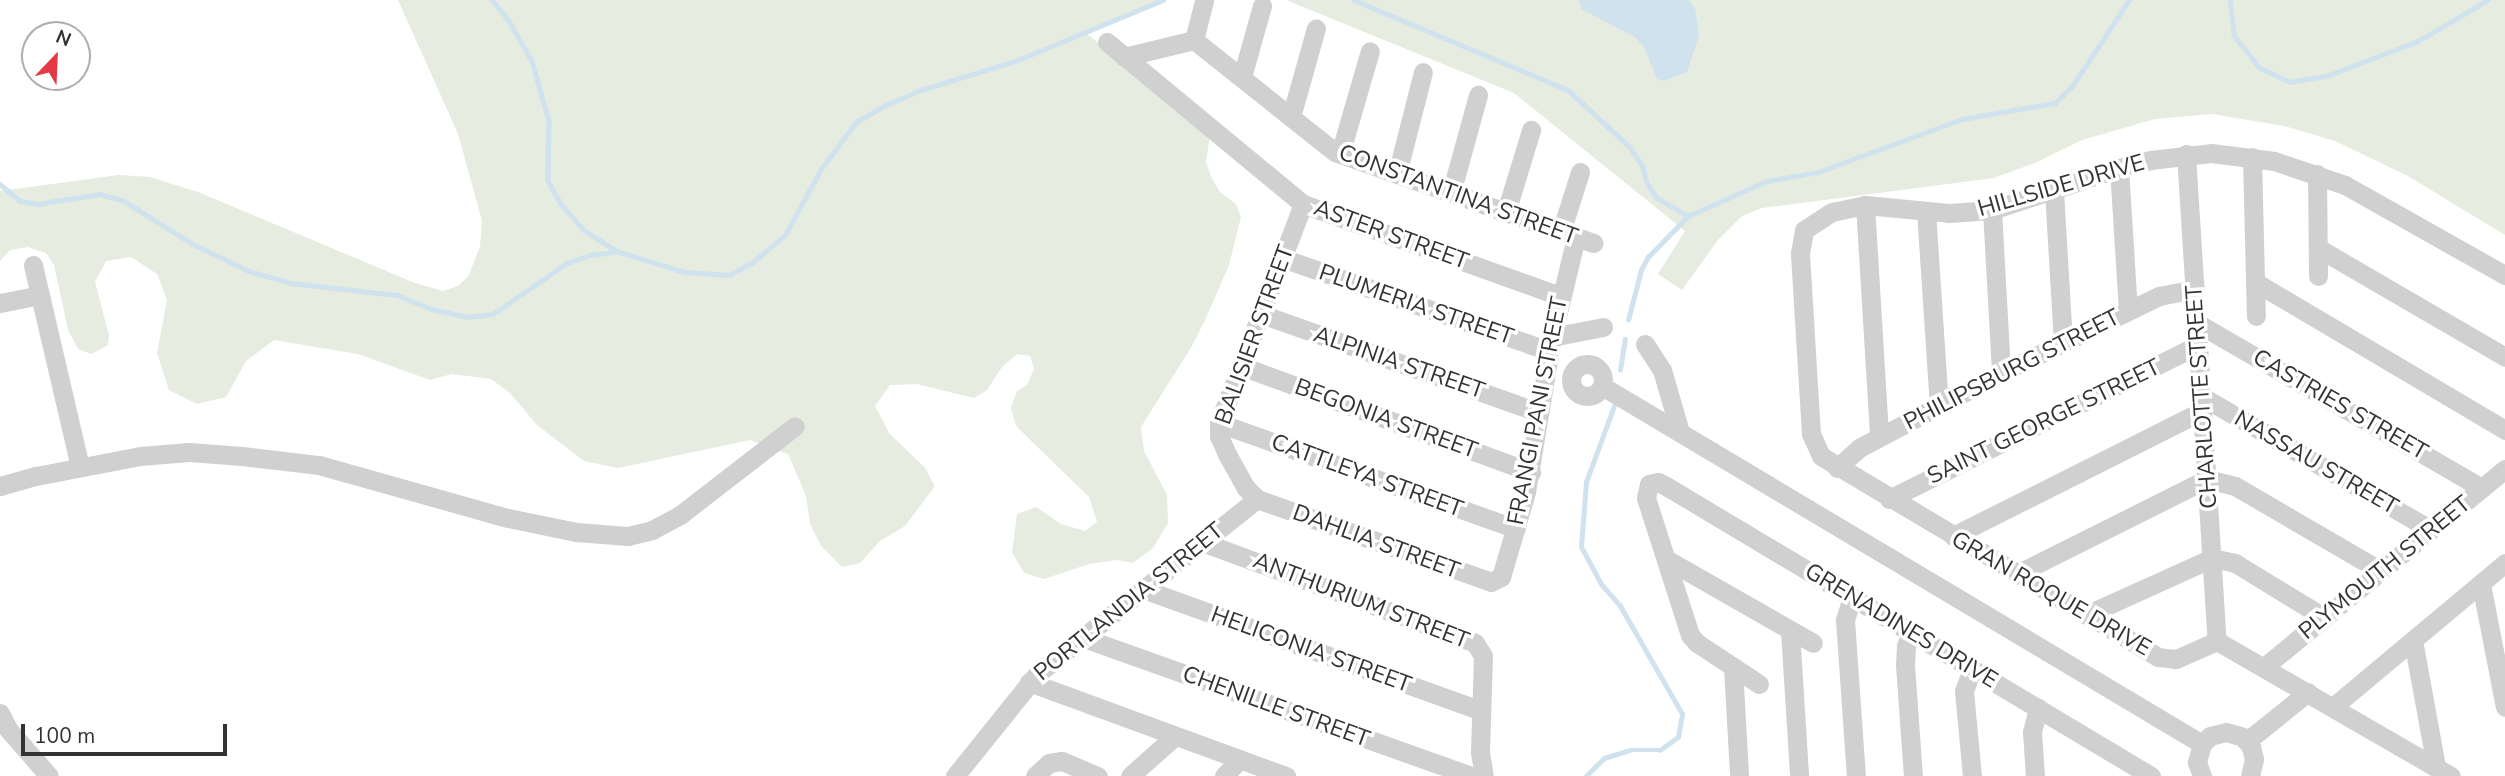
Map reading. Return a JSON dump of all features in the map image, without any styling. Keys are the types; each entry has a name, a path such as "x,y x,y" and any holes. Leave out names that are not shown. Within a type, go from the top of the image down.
{"street":[{"path":"1124,57 1194,40 1204,1"},
{"path":"1242,78 1262,6"},
{"path":"1291,117 1316,28"},
{"name":"CONSTANTINA STREET","path":"1194,40 1340,154 1576,237"},
{"name":"ASTER STREET","path":"1107,43 1303,204 1560,296"},
{"path":"1340,154 1370,51"},
{"path":"1397,174 1423,72"},
{"path":"1451,193 1478,95"},
{"path":"1506,212 1531,130"},
{"name":"HILLSIDE DRIVE","path":"1837,468 1816,450 1811,434 1800,244 1804,230 1832,212 1865,205 1926,211 1992,210 2119,168 2186,154 2211,153 2252,157 2316,174 2344,185 2505,275"},
{"name":"CHARLOTTE STREET","path":"2186,154 2217,640"},
{"path":"2252,157 2256,316"},
{"path":"2119,168 2128,311"},
{"name":"FRANGI PANI STREET","path":"1496,582 1501,577 1531,472 1549,352 1576,237 1580,172"},
{"path":"2316,174 2318,276"},
{"path":"2054,191 2063,342"},
{"name":"BALISIER STREET","path":"1257,499 1246,488 1227,454 1219,436 1219,423 1303,204"},
{"path":"1865,205 1879,437"},
{"path":"1992,210 2001,373"},
{"path":"1926,211 1938,405"},
{"path":"2318,248 2505,358"},
{"name":"PLUMERIA STREET","path":"1282,258 1549,352 1572,374 1574,390 1584,396 1595,394 1602,386 1680,432"},
{"path":"33,265 80,467"},
{"path":"2255,282 2505,430"},
{"name":"PHILIPSBURG STREET","path":"1837,468 1849,454 1879,437 2063,342 2172,291 2195,289"},
{"path":"0,303 40,295"},
{"name":"ALPINIA STREET","path":"1261,314 1538,412"},
{"name":"CASTRIES STREET","path":"2197,323 2482,488"},
{"path":"1549,352 1603,327"},
{"path":"1645,344 1662,370 1680,432 2202,744"},
{"name":"SAINT GEORGE STREET","path":"1889,499 2198,345"},
{"name":"BEGONIA STREET","path":"1241,366 1531,472"},
{"path":"1953,536 2202,403"},
{"name":"NASSAU STREET","path":"2202,403 2431,530"},
{"name":"CATTLEYA STREET","path":"1219,423 1516,529"},
{"path":"0,486 140,456 189,452 284,460 353,474 508,518 576,532 628,536 652,530 680,515 715,491 795,426"},
{"name":"GRAN ROQUE DRIVE","path":"1837,468 2166,660 2217,640"},
{"name":"PLYMOUTH STREET","path":"2264,667 2505,469"},
{"path":"2017,574 2207,479 2235,486 2381,571"},
{"name":"GRENADINES DRIVE","path":"1666,559 1646,498 1648,484 1658,482 2151,776"},
{"name":"PORTLANDIA STREET","path":"955,776 1030,682 1081,637 1257,499"},
{"name":"DAHLIA STREET","path":"1257,499 1480,580 1496,582"},
{"name":"ANTHURIUM STREET","path":"1202,542 1468,640 1479,647 1483,656 1480,710"},
{"path":"2086,615 2212,558 2235,563 2325,618"},
{"path":"1666,559 1813,643"},
{"path":"1666,559 1690,635 1759,684"},
{"path":"2334,706 2505,563"},
{"path":"2481,584 2505,707"},
{"name":"HELICONIA STREET","path":"1143,589 1480,710"},
{"path":"1852,597 1845,620 1856,776"},
{"path":"1790,631 1799,776"},
{"path":"1911,632 1905,665 1913,776"},
{"name":"CHENILLE STREET","path":"1081,637 1471,776"},
{"path":"2217,640 2444,771"},
{"path":"2413,640 2444,771"},
{"path":"1733,667 1739,776"},
{"path":"1972,669 1964,691 1972,776"},
{"path":"1030,682 1286,776"},
{"path":"2247,741 2308,692"},
{"path":"2035,776 2032,732 2038,708"},
{"path":"1480,710 1484,776"},
{"path":"0,713 8,729 49,776"},
{"path":"2202,776 2197,762 2202,744 2210,736 2227,732 2247,741 2254,759 2250,776"},
{"path":"1130,776 1175,736"},
{"path":"1224,776 1240,759"},
{"path":"1035,776 1049,763 1062,761 1098,776"}],"shaded area":[{"path":"398,0 1163,0 1086,33 1210,136 1206,162 1212,179 1220,192 1236,204 1241,217 1229,265 1206,318 1192,346 1141,427 1144,451 1167,495 1168,523 1153,548 1133,563 1117,560 1089,564 1044,579 1024,573 1012,552 1017,514 1036,507 1061,524 1085,531 1097,522 1089,497 1016,426 1011,408 1017,391 1027,385 1034,369 1030,356 1017,354 1002,367 987,390 974,398 917,384 890,385 875,406 889,433 925,468 935,486 905,526 880,541 860,563 842,567 821,546 810,524 806,496 788,454 750,440 618,468 584,461 537,425 510,393 491,379 452,374 430,380 358,354 274,340 246,361 226,397 197,404 169,390 157,353 167,300 157,274 131,257 106,261 95,282 109,335 108,345 91,354 78,349 68,330 54,265 46,253 28,247 10,250 0,261 0,191 119,175 150,177 198,192 415,283 443,291 458,286 469,275 480,246 482,221 458,134"},
{"path":"1286,0 2505,0 2505,235 2408,176 2335,141 2284,126 2212,114 2155,119 2082,140 2035,163 1994,178 1762,208 1742,216 1718,240 1682,290 1658,274 1685,231 1514,93"}],"water":[{"path":"1579,0 1689,0 1695,9 1699,35 1687,72 1664,81 1657,79 1644,47 1635,37 1581,9"}],"waterway":[{"path":"492,0 508,19 532,61 549,121 548,181 562,205 584,230 616,251 685,272 729,275 752,263 785,235 821,169 856,122 921,90 1018,60 1163,0"},
{"path":"1354,0 1568,90 1630,147 1643,167 1647,183 1657,198 1688,216"},
{"path":"1628,320 1641,270 1648,257 1688,216 1767,181 1818,172 1962,119 2055,103 2073,85 2129,0"},
{"path":"2230,0 2234,35 2259,67 2290,82 2329,75 2418,41 2488,0"},
{"path":"0,184 20,201 37,204 100,194 124,201 191,243 249,271 291,283 397,295 431,309 468,317 493,314 567,263 590,255 615,252"},
{"path":"1620,370 1625,339"},
{"path":"1586,776 1604,758 1630,750 1660,750 1678,737 1682,714 1620,606 1601,584 1581,547 1586,482 1614,406"}]}
